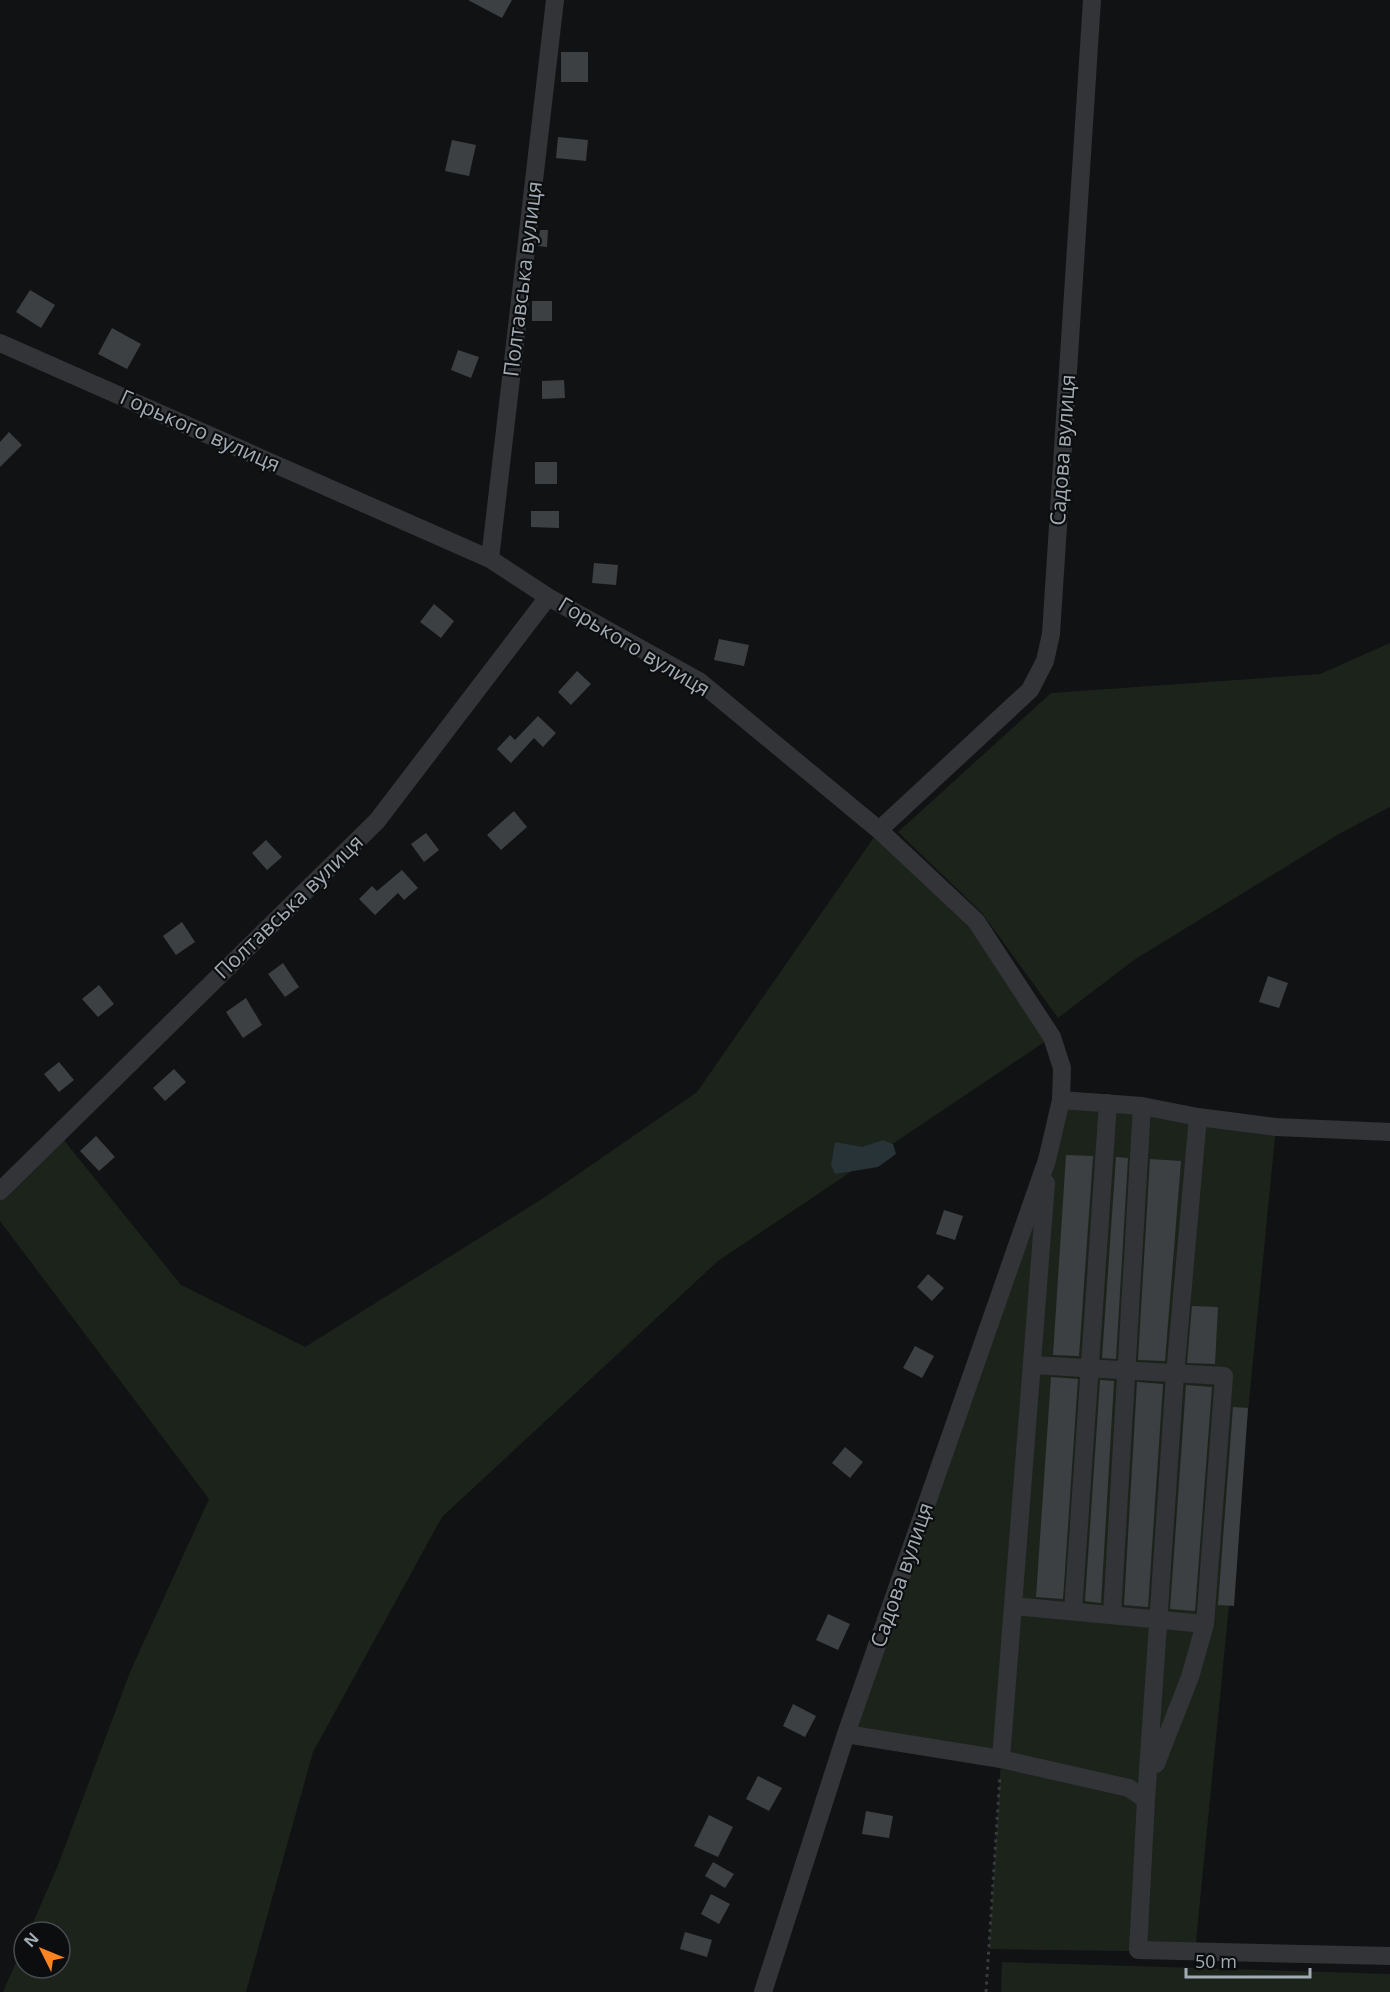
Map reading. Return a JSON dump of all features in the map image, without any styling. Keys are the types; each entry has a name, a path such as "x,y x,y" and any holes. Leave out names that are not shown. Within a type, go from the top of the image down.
{"street":[{"name":"Полтавська вулиця","path":"490,559 555,0"},
{"name":"Садова вулиця","path":"879,830 1030,690 1045,661 1052,622 1092,0"},
{"name":"Горького вулиця","path":"0,343 490,559 548,597 699,681 879,830 976,921 1052,1037 1062,1068 1060,1100 1047,1160"},
{"name":"Полтавська вулиця","path":"0,1191 377,821 548,597"},
{"path":"1060,1100 1142,1106 1198,1117 1276,1127 1390,1132"},
{"path":"1073,1611 1107,1103"},
{"path":"1112,1614 1142,1106"},
{"path":"1198,1117 1175,1375 1157,1619 1151,1758 1138,1950 1390,1956"},
{"name":"Садова вулиця","path":"763,1992 846,1734 1047,1160"},
{"path":"1001,1759 1047,1160"},
{"path":"1033,1365 1089,1367 1175,1375 1224,1376 1205,1624 1190,1677 1147,1794"},
{"path":"1014,1605 1205,1624"},
{"path":"846,1734 1001,1759 1147,1794"}],"path":[{"path":"986,1992 1001,1759"}],"shaded area":[{"path":"1390,643 1390,807 1339,834 1134,960 1058,1018 982,913 898,832 1051,693 1320,674"},
{"path":"879,830 976,921 1052,1037 718,1261 442,1517 313,1752 246,1992 3,1992 12,1971 12,1980 72,1980 72,1920 34,1920 58,1865 130,1672 209,1499 0,1221 0,1191 59,1134 181,1285 305,1347 542,1199 697,1092"},
{"path":"1061,1100 1276,1127 1195,1952 989,1949 1001,1759 846,1734"},
{"path":"883,1140 893,1144 896,1154 878,1167 835,1174 831,1165 835,1142 862,1147"},
{"path":"1002,1962 1390,1974 1390,1992 1001,1992"}],"building":[{"path":"468,0 512,0 502,18"},
{"path":"561,52 588,52 588,82 561,82"},
{"path":"558,137 588,140 586,161 556,158"},
{"path":"452,140 476,145 469,176 445,171"},
{"path":"540,230 548,230 547,247 538,246"},
{"path":"30,290 55,305 41,328 16,312"},
{"path":"532,301 552,301 552,321 532,321"},
{"path":"112,328 141,344 127,369 98,354"},
{"path":"458,350 479,357 471,378 451,370"},
{"path":"564,380 565,398 542,399 542,381"},
{"path":"9,432 22,445 0,467 0,442"},
{"path":"535,462 557,462 557,484 535,484"},
{"path":"531,511 559,511 559,528 531,527"},
{"path":"594,563 618,565 616,585 592,583"},
{"path":"434,604 454,621 441,638 420,622"},
{"path":"719,639 749,645 744,666 714,660"},
{"path":"577,671 591,684 571,705 558,692"},
{"path":"538,716 556,733 543,747 534,738 511,763 497,749 510,735 515,740"},
{"path":"514,811 527,827 501,850 487,835"},
{"path":"426,833 439,850 424,862 411,844"},
{"path":"266,840 282,857 267,870 252,853"},
{"path":"402,870 418,888 404,900 398,893 375,915 359,899 372,886 377,891"},
{"path":"182,922 195,942 176,955 163,936"},
{"path":"283,963 299,987 285,997 268,974"},
{"path":"1268,976 1288,983 1279,1008 1259,1002"},
{"path":"99,985 114,1004 98,1017 82,999"},
{"path":"246,998 262,1025 243,1038 226,1012"},
{"path":"59,1062 74,1080 59,1092 44,1074"},
{"path":"174,1069 186,1082 165,1101 153,1088"},
{"path":"96,1136 115,1157 99,1171 80,1151"},
{"path":"1066,1155 1093,1156 1079,1356 1053,1355"},
{"path":"1116,1157 1128,1158 1116,1359 1102,1358"},
{"path":"1150,1159 1181,1161 1165,1361 1138,1360"},
{"path":"944,1210 963,1216 955,1240 936,1234"},
{"path":"928,1274 944,1288 932,1301 917,1287"},
{"path":"1192,1306 1218,1307 1215,1364 1187,1363"},
{"path":"915,1346 934,1356 922,1378 903,1368"},
{"path":"1051,1377 1078,1379 1063,1599 1036,1597"},
{"path":"1100,1380 1114,1381 1101,1603 1085,1601"},
{"path":"1137,1382 1163,1384 1148,1607 1124,1605"},
{"path":"1186,1385 1212,1387 1195,1611 1170,1609"},
{"path":"1233,1407 1248,1408 1234,1606 1218,1605"},
{"path":"845,1447 863,1462 850,1478 832,1463"},
{"path":"828,1614 850,1624 838,1650 816,1640"},
{"path":"793,1704 816,1716 805,1737 783,1726"},
{"path":"758,1776 782,1788 769,1811 746,1799"},
{"path":"866,1811 893,1816 889,1838 862,1834"},
{"path":"709,1815 733,1827 718,1857 694,1846"},
{"path":"713,1862 734,1874 725,1888 705,1876"},
{"path":"711,1894 730,1904 719,1924 701,1914"},
{"path":"685,1932 712,1940 707,1957 680,1949"}]}
